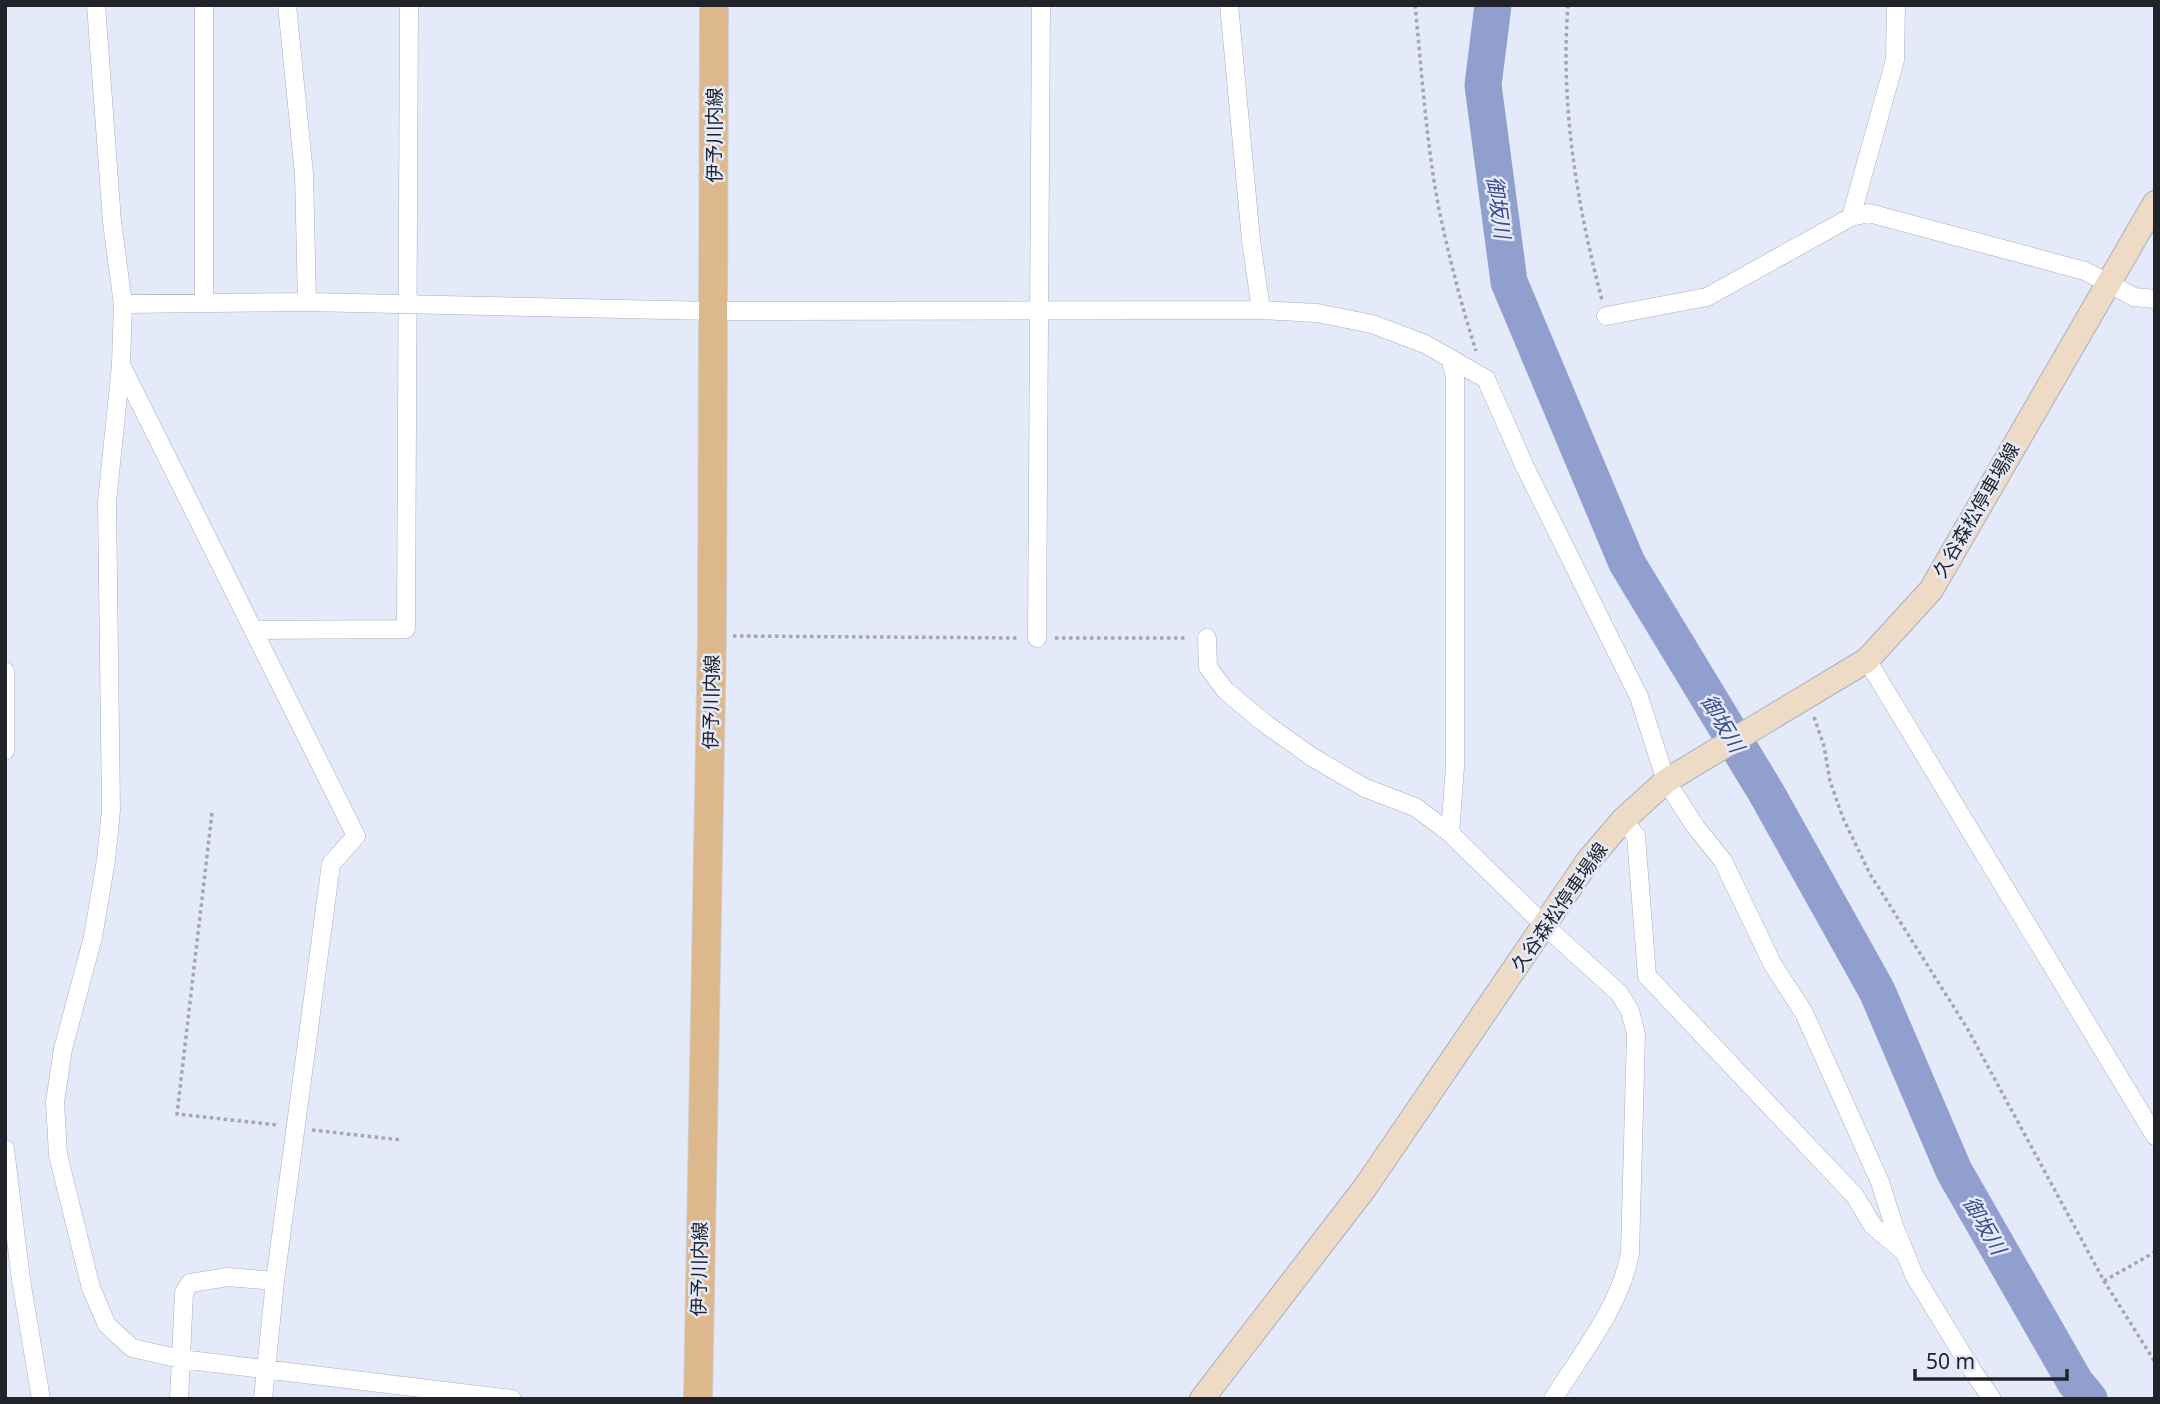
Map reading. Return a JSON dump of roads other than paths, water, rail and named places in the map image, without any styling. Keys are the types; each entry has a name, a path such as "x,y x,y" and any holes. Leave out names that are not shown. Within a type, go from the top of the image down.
{"main road":[{"name":"伊予川内線","path":"698,1399 712,636 714,5"},
{"name":"久谷森松停車場線","path":"1202,1399 1364,1189 1588,861 1623,820 1673,776 1867,660 1931,590 2155,203"}],"street":[{"path":"96,5 112,222 123,304 121,365 107,502 111,810 93,937 63,1049 55,1102 58,1155 91,1288 107,1325 132,1348 181,1360 512,1399"},
{"path":"204,5 204,303"},
{"path":"287,5 304,174 307,302"},
{"path":"254,630 406,629 409,5"},
{"path":"1037,638 1041,5"},
{"path":"1229,5 1251,240 1261,310"},
{"path":"1851,217 1895,60 1896,5"},
{"path":"1606,316 1707,297 1851,217 1869,213 2085,271 2134,297 2155,299"},
{"path":"123,304 307,302 713,312 1038,309 1261,310 1317,313 1372,324 1425,344 1486,379 1531,479 1639,697 1695,826 1723,862 1773,965 1804,1013 1881,1182 1914,1275 1992,1399"},
{"path":"1450,358 1455,376 1455,767 1450,833"},
{"path":"121,365 356,836 331,864 275,1280 263,1399"},
{"path":"1207,638 1208,667 1225,690 1263,722 1312,757 1365,788 1415,807 1450,833 1545,926 1619,993 1630,1011 1636,1034 1630,1253 1626,1276 1610,1309 1553,1399"},
{"path":"1867,660 2155,1136"},
{"path":"5,671 5,751"},
{"path":"1623,820 1636,836 1647,976 1855,1196 1873,1226 1905,1252"},
{"path":"5,1149 21,1280 41,1399"},
{"path":"179,1399 184,1293 190,1283 228,1277 275,1280"}],"waterway":[{"name":"御坂川","path":"1493,5 1483,85 1509,282 1627,563 1767,794 1877,991 1954,1171 2075,1382 2089,1399"}]}
